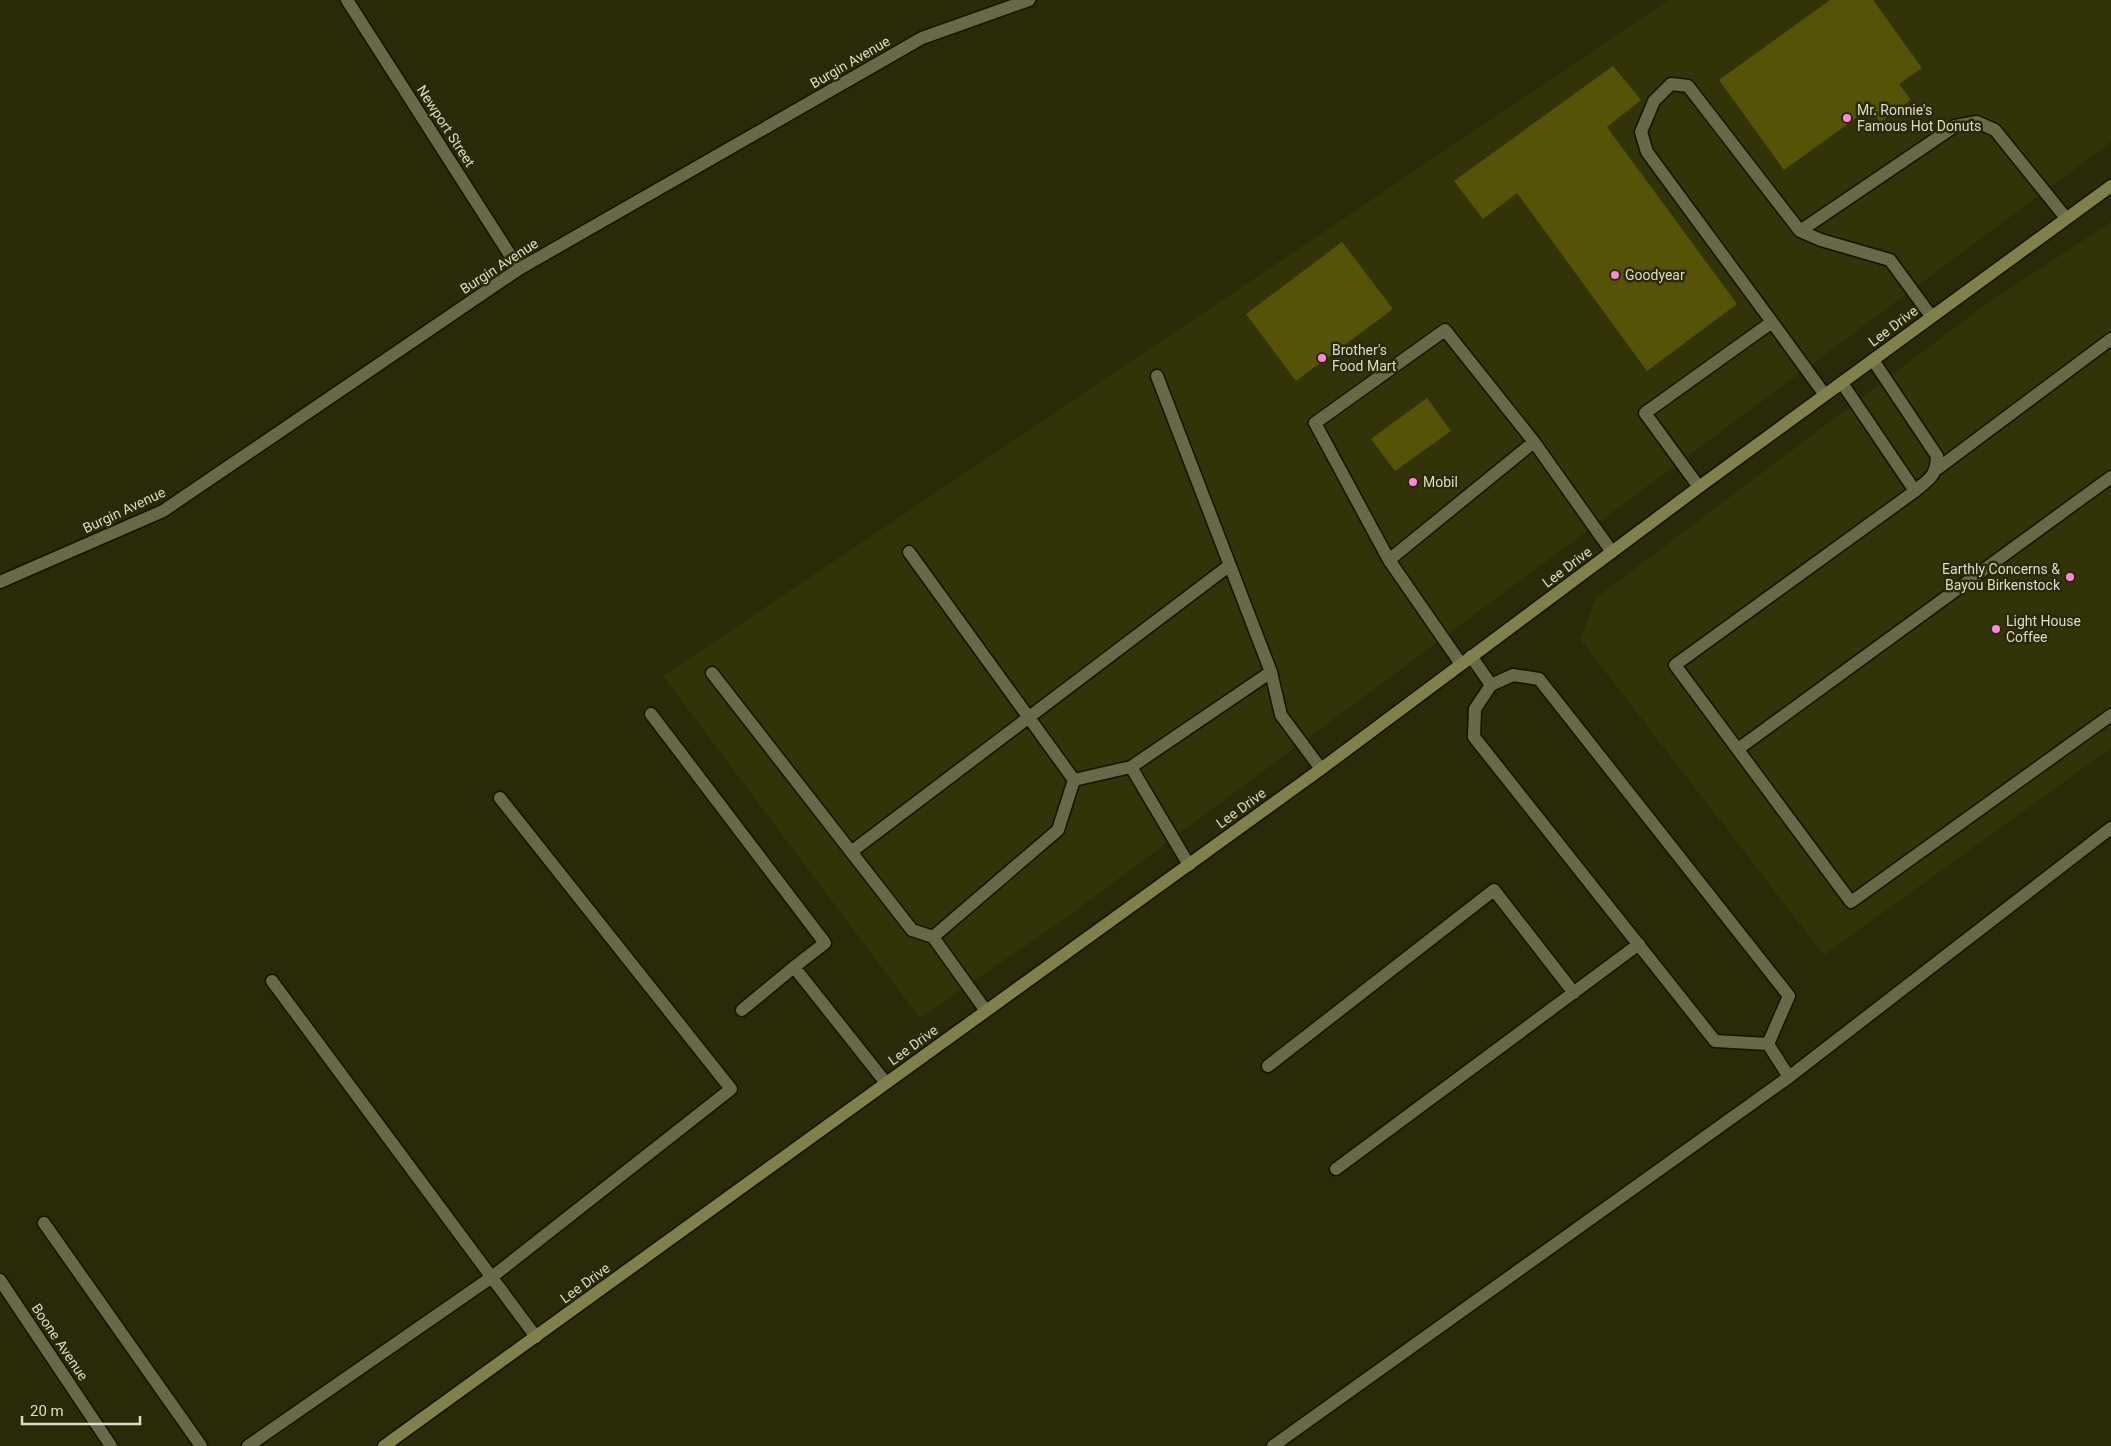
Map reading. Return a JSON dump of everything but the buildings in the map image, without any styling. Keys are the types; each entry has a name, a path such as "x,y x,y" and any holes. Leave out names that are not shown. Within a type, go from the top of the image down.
{"main road":[{"name":"Lee Drive","path":"384,1446 1321,769 1699,487 2111,186"}],"street":[{"name":"Newport Street","path":"347,0 519,269"},
{"name":"Burgin Avenue","path":"0,582 163,511 519,269 922,38 1029,0"},
{"path":"1825,395 1647,152 1641,132 1654,101 1671,84 1688,86 1800,231 1821,240 1890,260 1931,316"},
{"path":"1800,231 1955,126 1977,122 1995,130 2066,218"},
{"path":"1699,487 1645,414 1772,322"},
{"path":"1461,664 1388,560 1315,422 1445,330 1534,442 1612,552"},
{"path":"2111,339 1936,469 1931,478 1914,491 1675,665 1851,902 2111,715"},
{"path":"1873,360 1937,456 1936,469"},
{"path":"1157,376 1271,672 1281,715 1321,769"},
{"path":"1842,383 1914,491"},
{"path":"1388,560 1534,442"},
{"path":"1738,749 2111,478"},
{"path":"909,552 1074,780"},
{"path":"851,852 1030,718 1230,564"},
{"path":"1471,656 1491,685"},
{"path":"712,672 912,930 932,937 986,1012"},
{"path":"1074,780 1131,767 1271,672"},
{"path":"1513,675 1539,679 1789,996 1768,1044 1715,1041 1474,737 1475,708 1491,685 1513,675"},
{"path":"651,714 825,943 742,1010"},
{"path":"1131,767 1189,865"},
{"path":"932,937 1058,830 1074,780"},
{"path":"248,1446 492,1276 731,1089 500,798"},
{"path":"1273,1446 1789,1077 2111,828"},
{"path":"1268,1066 1494,890 1574,993"},
{"path":"1336,1170 1638,944"},
{"path":"794,967 886,1083"},
{"path":"272,981 536,1337"},
{"path":"1768,1044 1789,1077"},
{"path":"44,1222 201,1446"},
{"name":"Boone Avenue","path":"0,1280 111,1446"}],"shaded area":[{"path":"1669,0 2111,0 2111,142 1063,920 920,1018 663,676"},
{"path":"2111,222 2111,748 1824,955 1580,639 1596,598 1982,307"}],"place":[{"name":"Mr. Ronnie's Famous Hot Donuts","path":"1847,118"},
{"name":"Goodyear","path":"1615,275"},
{"name":"Brother's Food Mart","path":"1322,358"},
{"name":"Mobil","path":"1413,482"},
{"name":"Earthly Concerns & Bayou Birkenstock","path":"2070,577"},
{"name":"Light House Coffee","path":"1996,629"}]}
